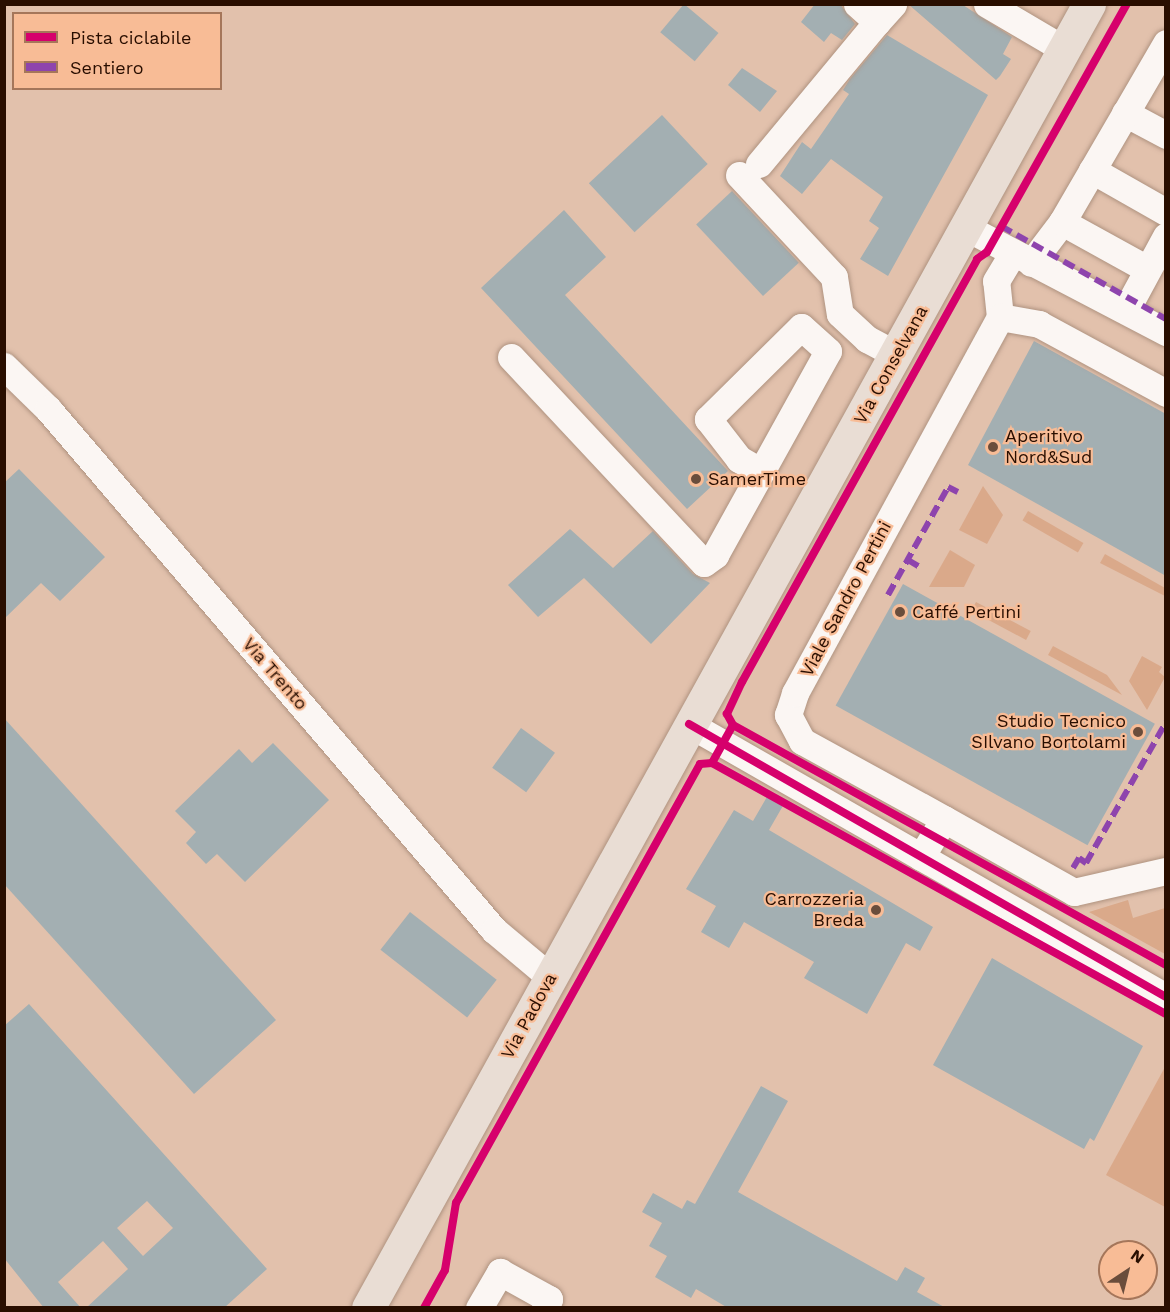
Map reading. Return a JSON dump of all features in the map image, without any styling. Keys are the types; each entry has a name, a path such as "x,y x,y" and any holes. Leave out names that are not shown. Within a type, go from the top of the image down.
{"main road":[{"name":"Via Conselvana","path":"689,724 968,228 1089,4"},
{"name":"Via Padova","path":"368,1308 689,724"}],"street":[{"path":"987,4 1065,50"},
{"path":"875,10 749,169 834,277 840,314 867,339 897,355"},
{"path":"1162,56 1092,170 1040,245 996,281 1000,317 1039,324 1166,393"},
{"path":"1125,113 1166,135"},
{"path":"1092,170 1166,212"},
{"path":"968,228 1040,245 1137,274"},
{"path":"1126,310 1137,274 1166,236"},
{"path":"1040,245 1109,307 1126,310 1166,332"},
{"path":"819,340 840,314"},
{"name":"Viale Sandro Pertini","path":"1000,317 788,715 802,741 1074,892 1166,871"},
{"path":"511,357 704,563 715,555 828,351 819,340 801,327 708,419 739,459 760,471"},
{"name":"Via Trento","path":"4,366 48,409 494,930 550,977"},
{"path":"689,724 1166,997"},
{"path":"921,857 944,819"},
{"path":"479,1308 500,1272 549,1299 545,1308"}],"shaded area":[{"path":"983,486 1003,515 987,544 959,530"},
{"path":"1028,511 1083,543 1078,553 1022,521"},
{"path":"950,550 975,565 964,587 929,587"},
{"path":"1105,554 1165,588 1165,596 1100,563"},
{"path":"976,602 1031,631 1026,640 971,611"},
{"path":"1053,646 1107,675 1122,695 1048,655"},
{"path":"1142,656 1162,667 1159,672 1165,677 1147,710 1129,681"},
{"path":"1128,900 1133,918 1165,908 1165,954 1089,912"},
{"path":"1165,1067 1165,1207 1106,1175"}],"building":[{"path":"684,4 718,33 695,61 660,32"},
{"path":"815,4 840,4 855,24 842,40 831,33 824,42 801,22"},
{"path":"908,4 963,5 1012,37 1003,54 1011,59 1000,76 996,80"},
{"path":"887,35 988,95 888,276 860,259 879,228 869,221 883,197 831,159 802,194 780,176 802,142 811,149 849,94 843,90 850,79"},
{"path":"742,68 777,91 760,112 728,85"},
{"path":"662,115 708,164 635,232 589,183"},
{"path":"732,191 799,263 763,296 696,224"},
{"path":"564,210 606,257 565,295 728,471 687,509 481,288"},
{"path":"1034,341 1166,414 1166,576 968,465"},
{"path":"19,469 105,557 60,601 41,583 4,619 4,483"},
{"path":"570,529 613,568 653,531 693,574 710,583 651,644 584,578 538,617 508,585"},
{"path":"903,584 1155,724 1088,845 836,706"},
{"path":"4,718 276,1020 194,1094 4,884"},
{"path":"521,728 555,753 526,792 492,768"},
{"path":"273,743 329,800 245,882 217,854 206,864 186,843 196,832 175,811 239,749 252,763"},
{"path":"768,795 784,804 769,830 933,927 920,951 906,943 867,1014 804,978 814,962 744,922 729,948 701,932 716,906 686,889 734,810 753,821"},
{"path":"410,912 497,980 467,1018 380,950"},
{"path":"992,958 1143,1046 1094,1141 1090,1138 1084,1149 933,1065"},
{"path":"29,1004 267,1269 224,1308 86,1308 128,1269 103,1241 58,1282 81,1308 44,1308 4,1258 4,1026","holes":["147,1201 173,1228 143,1256 117,1228"]},
{"path":"761,1086 788,1101 738,1192 897,1281 905,1267 925,1278 917,1292 946,1308 728,1308 696,1289 691,1298 655,1277 667,1256 649,1246 662,1223 642,1212 653,1193 682,1209 687,1200 695,1204"}],"marked path":[{"path":"1001,226 1166,319"},
{"path":"888,595 948,487 958,492"},
{"path":"908,560 918,566"},
{"path":"1073,868 1079,858 1086,863 1166,722"}],"cycle path":[{"path":"712,763 733,725 727,714 742,682 977,259 987,252 1127,4"},
{"path":"689,724 1166,997"},
{"path":"733,725 1166,965"},
{"path":"424,1308 445,1270 456,1203 700,764 712,763 1166,1014"}],"place":[{"name":"Aperitivo Nord&Sud","path":"993,447"},
{"name":"SamerTime","path":"696,479"},
{"name":"Caffé Pertini","path":"900,612"},
{"name":"Studio Tecnico SIlvano Bortolami","path":"1138,732"},
{"name":"Carrozzeria Breda","path":"876,910"}]}
